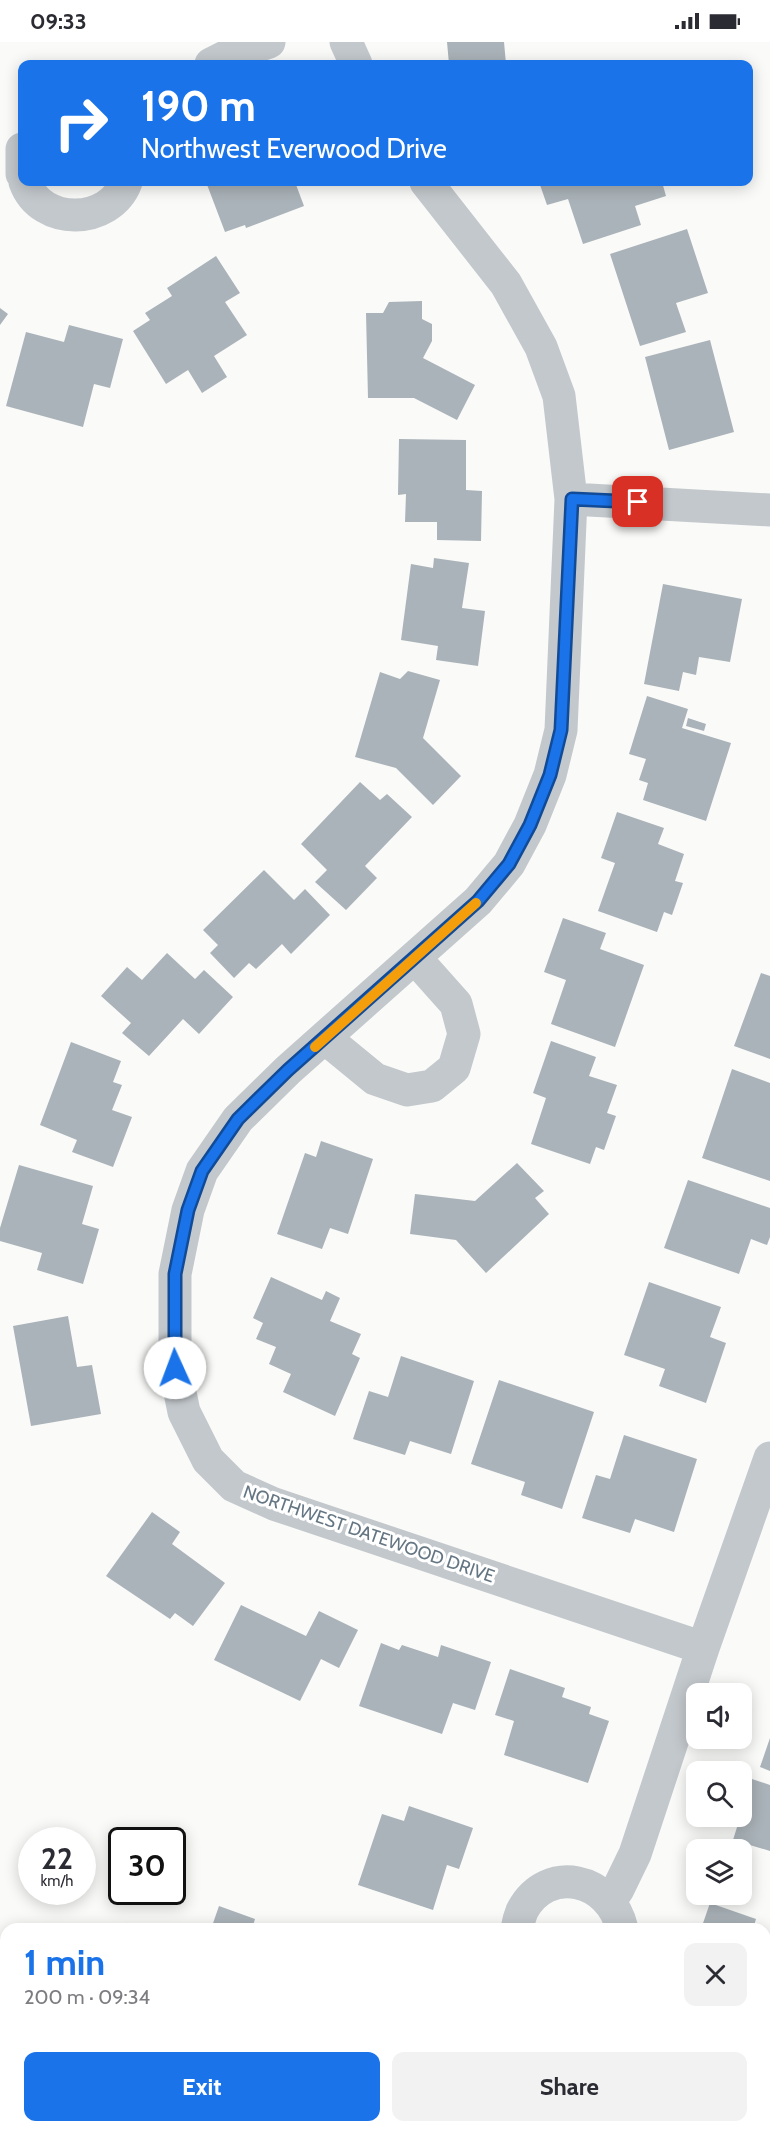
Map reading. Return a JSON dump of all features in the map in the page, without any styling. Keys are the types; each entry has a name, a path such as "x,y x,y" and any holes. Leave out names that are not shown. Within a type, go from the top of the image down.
{"street":[{"path":"219,60 269,42"},
{"path":"346,42 354,60"},
{"path":"28,186 37,200 52,211 68,215 85,215 102,209 116,199 124,186"},
{"name":"NORTHWEST DATEWOOD DRIVE","path":"429,186 506,284 541,347 559,396 572,499 561,730 550,775 530,825 509,864 478,901 238,1119 202,1171 188,1210 175,1274 175,1368 184,1412 208,1460 234,1486 274,1504 703,1648"},
{"path":"572,499 770,510"},
{"path":"325,1038 375,1079 406,1090 432,1086 454,1068 464,1034 456,1004 415,958"},
{"path":"616,1915 618,1889 635,1854 703,1648 770,1458"},
{"path":"519,1923 522,1912 532,1898 546,1887 563,1882 580,1883 596,1890 616,1915"}],"building":[{"path":"447,42 504,42 506,60 449,60"},
{"path":"208,186 296,186 304,206 246,228 245,225 225,232"},
{"path":"540,186 663,186 666,196 635,206 641,225 583,244 568,199 547,205"},
{"path":"687,229 708,293 676,303 686,332 640,346 610,254"},
{"path":"216,256 240,293 225,302 247,335 214,356 227,377 202,393 188,370 166,384 133,331 150,320 145,313 172,296 167,288"},
{"path":"422,301 422,319 432,324 432,341 423,358 475,385 457,420 414,398 368,398 366,313 383,313 389,302"},
{"path":"0,308 8,314 0,325"},
{"path":"69,325 123,339 110,388 94,384 83,427 6,406 26,332 64,342"},
{"path":"710,340 734,432 669,450 645,357"},
{"path":"399,439 466,440 466,490 482,491 481,541 437,540 437,522 405,522 406,494 398,495"},
{"path":"434,558 469,563 462,608 485,611 478,666 436,660 438,646 401,640 411,564 433,568"},
{"path":"663,584 742,599 730,662 699,657 696,675 683,672 679,691 644,684"},
{"path":"408,671 440,680 423,738 461,776 433,805 396,768 355,757 380,672 400,679"},
{"path":"647,696 688,709 682,728 731,743 706,821 643,800 648,783 639,780 646,759 629,754"},
{"path":"688,718 706,724 704,731 686,726"},
{"path":"360,782 380,800 387,794 412,817 365,866 377,878 346,910 315,882 327,870 301,844"},
{"path":"617,812 664,828 658,844 684,854 675,881 683,883 672,915 664,912 657,932 598,911 615,863 601,858"},
{"path":"264,870 294,900 305,889 330,915 291,954 282,944 256,969 249,963 234,978 210,953 218,945 203,930"},
{"path":"563,918 606,933 600,949 644,965 615,1047 551,1024 566,980 544,972"},
{"path":"167,953 195,979 204,970 233,997 199,1034 183,1019 149,1056 122,1033 131,1023 101,996 127,967 142,980"},
{"path":"761,973 770,976 770,1059 734,1046"},
{"path":"551,1041 596,1057 589,1076 617,1085 607,1113 616,1116 604,1150 596,1147 590,1164 531,1144 546,1098 533,1093"},
{"path":"71,1042 121,1061 113,1082 122,1085 112,1110 132,1117 113,1167 72,1152 77,1140 40,1125"},
{"path":"732,1069 770,1083 770,1181 702,1158"},
{"path":"321,1141 373,1159 348,1234 330,1228 322,1249 277,1234 305,1153 316,1157"},
{"path":"517,1163 544,1191 535,1198 549,1214 486,1273 456,1240 410,1234 415,1194 475,1201"},
{"path":"19,1165 93,1186 82,1224 99,1229 83,1284 37,1270 42,1253 0,1241 0,1228"},
{"path":"688,1180 770,1208 770,1237 767,1245 751,1239 739,1274 664,1248"},
{"path":"271,1277 322,1300 326,1291 340,1298 330,1321 361,1334 352,1354 360,1358 335,1416 283,1392 291,1374 269,1364 276,1347 256,1339 263,1323 253,1318"},
{"path":"649,1282 721,1307 710,1337 726,1343 706,1403 659,1386 665,1369 624,1355"},
{"path":"68,1316 77,1367 92,1365 101,1414 31,1426 13,1326"},
{"path":"401,1356 474,1381 451,1454 410,1441 405,1455 353,1439 369,1391 388,1397"},
{"path":"499,1380 594,1412 562,1509 521,1495 525,1482 471,1464"},
{"path":"624,1435 697,1459 674,1532 635,1519 630,1533 582,1518 596,1475 610,1479"},
{"path":"152,1512 180,1532 172,1544 225,1583 193,1626 175,1613 170,1619 106,1576"},
{"path":"241,1605 306,1636 319,1611 358,1630 339,1668 321,1659 300,1701 214,1660"},
{"path":"381,1643 399,1650 402,1645 438,1657 441,1645 491,1662 475,1710 453,1703 442,1734 359,1706"},
{"path":"510,1669 565,1688 562,1697 591,1707 589,1714 609,1721 588,1783 504,1755 514,1721 495,1715"},
{"path":"770,1738 770,1771 760,1767"},
{"path":"752,1779 770,1785 770,1851 752,1846 752,1839 733,1839 737,1827 752,1827"},
{"path":"409,1806 473,1828 459,1869 447,1865 433,1910 358,1885 382,1814 404,1821"},
{"path":"709,1905 716,1905 756,1919 755,1923 703,1923"},
{"path":"219,1906 255,1919 254,1923 213,1923"}],"slow traffic":[{"path":"315,1047 476,903"}],"route":[{"path":"175,1368 175,1274 188,1210 202,1171 238,1119 288,1070 478,901 509,864 530,825 550,775 561,730 572,499 638,502"}]}
